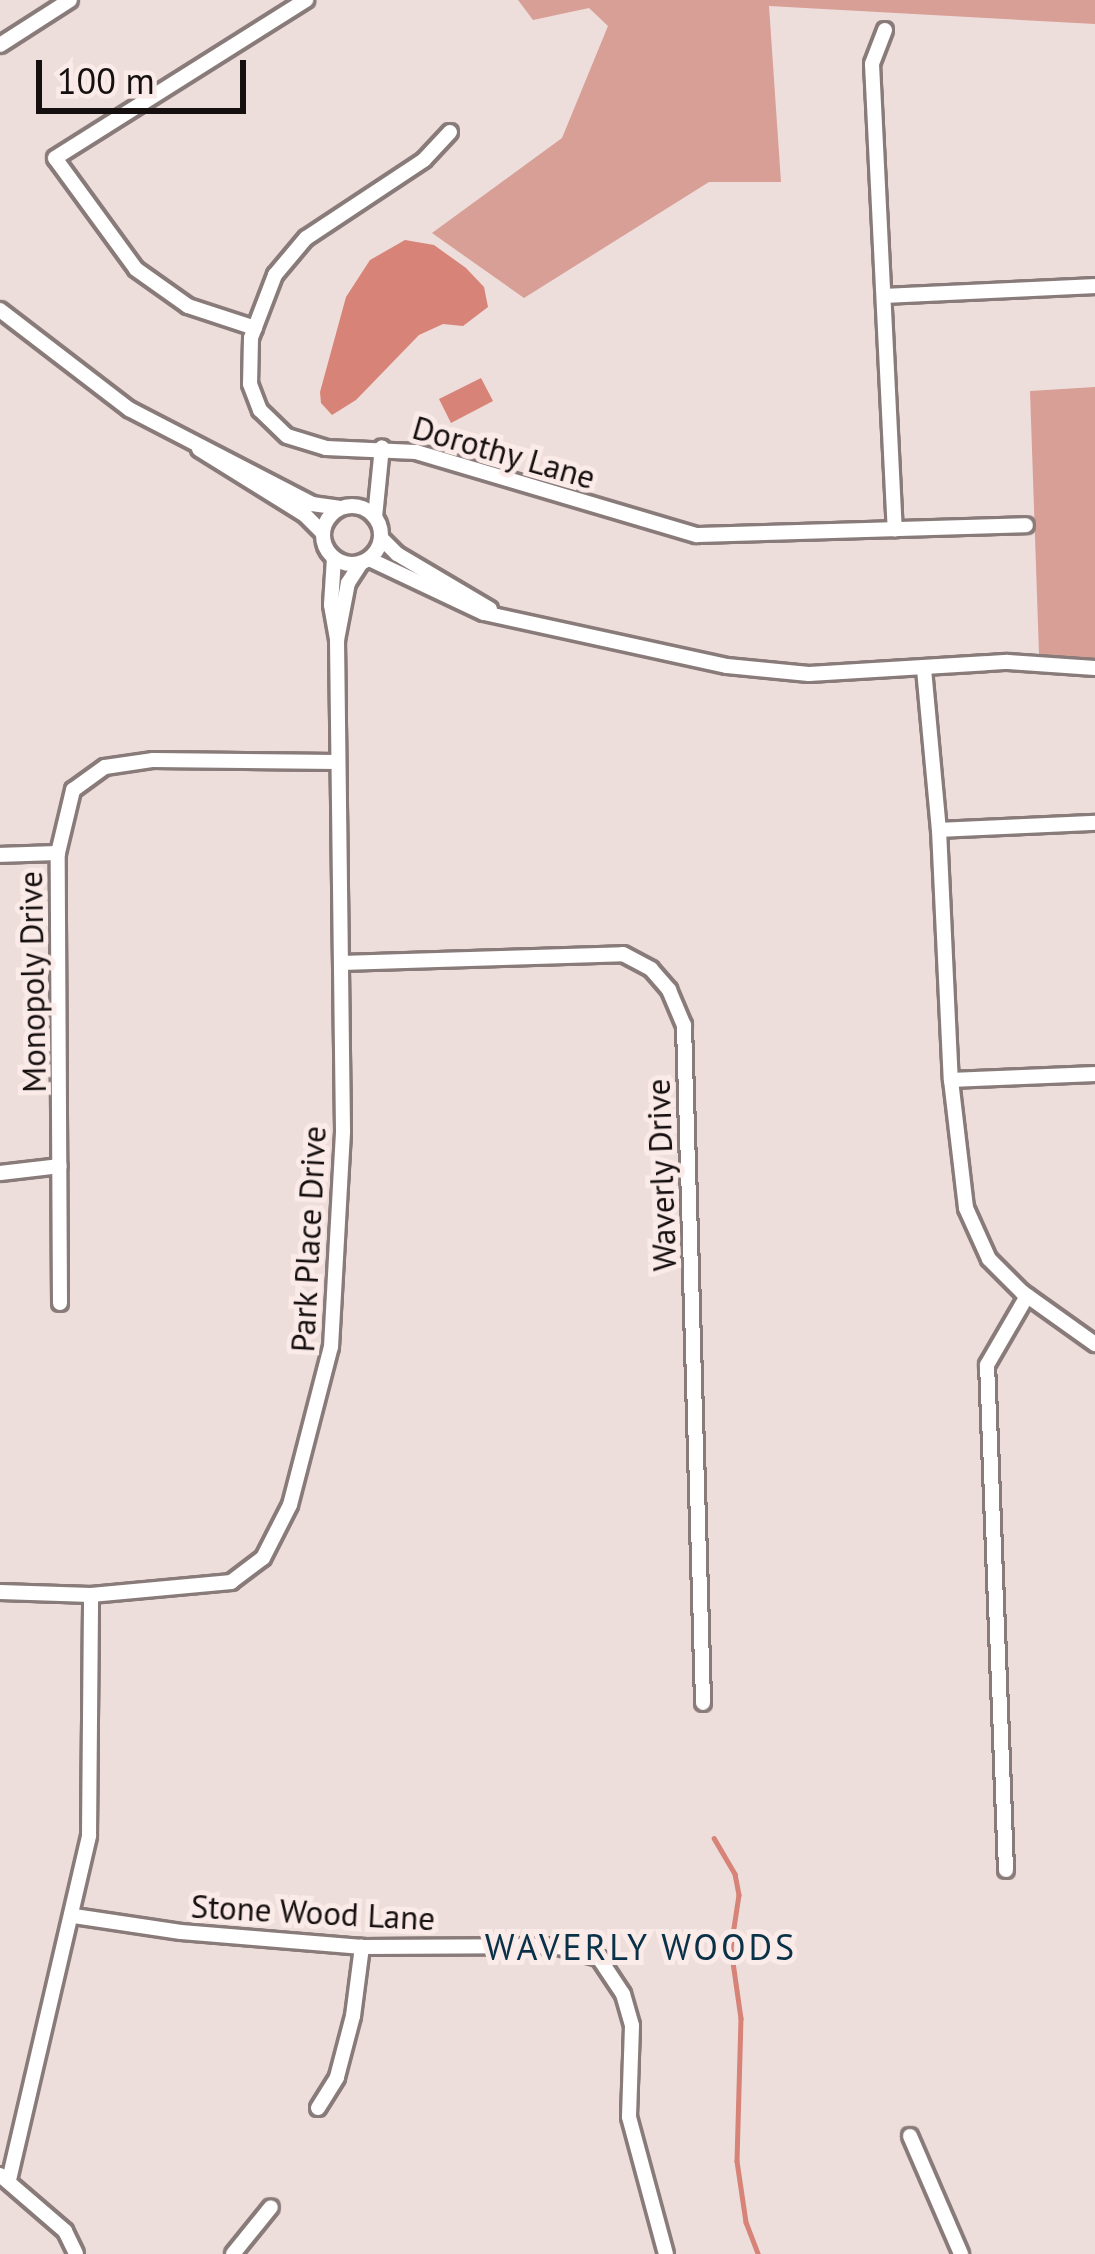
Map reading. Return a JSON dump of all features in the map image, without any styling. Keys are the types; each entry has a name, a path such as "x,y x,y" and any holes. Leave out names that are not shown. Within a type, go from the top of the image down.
{"street":[{"path":"0,45 70,0"},
{"path":"255,328 188,306 136,269 55,158 306,0"},
{"path":"885,30 872,64 896,530"},
{"name":"Dorothy Lane","path":"450,132 424,160 291,250 274,275 255,328 250,384 274,425 304,445 416,452 697,535 1026,524"},
{"path":"885,296 1095,286"},
{"path":"0,310 80,376 305,515 323,532 334,558 365,561 499,615 706,662 809,674 1008,662 1095,668"},
{"path":"185,439 218,451 312,504 375,517"},
{"path":"382,447 375,517 381,538 424,571 499,615"},
{"path":"323,532 376,476"},
{"path":"365,561 381,538"},
{"name":"Park Place Drive","path":"0,1592 91,1595 231,1582 263,1558 290,1505 331,1347 343,1131 337,640 331,605 334,558"},
{"name":"Park Place Drive","path":"337,640 350,577 365,561"},
{"path":"924,669 939,830 951,1080 966,1208 989,1259 1027,1296 1095,1344"},
{"name":"Monopoly Drive","path":"60,1303 58,853 73,790 105,767 153,760 337,762"},
{"path":"939,830 1095,823"},
{"path":"0,856 58,853"},
{"name":"Waverly Drive","path":"341,963 622,954 651,970 669,990 684,1025 703,1703"},
{"path":"951,1080 1095,1074"},
{"path":"0,1172 60,1166"},
{"path":"1006,1870 987,1365 1027,1296"},
{"path":"76,2254 65,2231 4,2177 74,1916 93,1774 91,1595"},
{"name":"Stone Wood Lane","path":"74,1916 182,1932 362,1947 555,1946 599,1958 623,1994 632,2026 629,2116 666,2254"},
{"path":"318,2108 337,2077 362,1947"},
{"path":"910,2136 961,2254"},
{"path":"232,2254 271,2207"}],"shaded area":[{"path":"518,0 1095,0 1095,24 769,6 781,182 709,182 524,298 432,233 562,138 608,26 589,8 533,20"},
{"path":"405,240 434,245 466,268 484,287 488,307 463,326 443,324 419,335 356,400 332,415 321,403 320,392 346,297 370,260"},
{"path":"481,378 493,401 451,423 439,399"},
{"path":"1095,387 1095,659 1039,654 1030,391"}],"waterway":[{"path":"714,1838 735,1874 739,1895 731,1948 741,2018 737,2161 746,2222 758,2254"}],"district":[{"name":"WAVERLY WOODS","path":"641,1947"}]}
